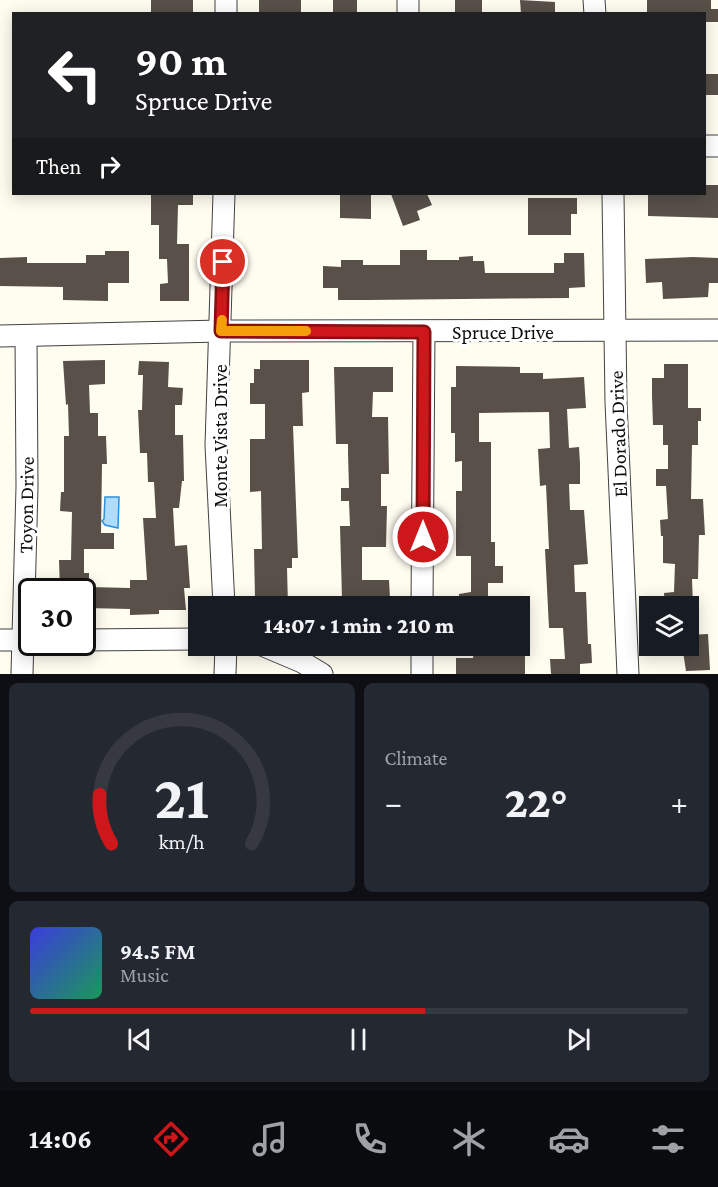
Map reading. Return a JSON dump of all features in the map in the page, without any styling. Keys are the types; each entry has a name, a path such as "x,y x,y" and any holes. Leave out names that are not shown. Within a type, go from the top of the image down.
{"street":[{"name":"Monte Vista Drive","path":"224,195 216,445 224,596"},
{"name":"El Dorado Drive","path":"613,195 615,332 628,674"},
{"name":"Spruce Drive","path":"0,336 221,331 718,330"},
{"path":"422,596 424,332"},
{"name":"Toyon Drive","path":"26,336 27,578"},
{"path":"96,640 188,639"},
{"path":"0,640 18,640"},
{"name":"Toyon Drive","path":"22,674 25,656"},
{"path":"225,674 226,656"},
{"path":"288,656 322,674"},
{"path":"422,656 422,674"}],"water":[{"path":"105,497 119,497 118,528 105,525 102,521"}],"building":[{"path":"151,0 193,0 193,12 151,12"},
{"path":"259,0 301,0 301,12 259,12"},
{"path":"333,0 357,0 357,12 333,12"},
{"path":"455,0 482,0 482,12 455,12"},
{"path":"520,0 555,2 555,12 521,12"},
{"path":"647,0 711,0 711,9 718,9 718,22 706,22 706,12 647,12"},
{"path":"706,74 718,74 718,95 706,95"},
{"path":"706,185 718,185 718,218 648,216 648,195 706,195"},
{"path":"151,195 193,195 193,205 178,205 177,244 189,244 189,301 160,301 160,284 168,283 167,259 159,259 159,225 151,225"},
{"path":"340,195 371,195 371,219 340,218"},
{"path":"391,195 427,195 432,205 417,211 420,220 403,226"},
{"path":"528,198 577,198 577,214 571,214 571,235 528,235"},
{"path":"400,250 427,250 427,260 459,260 459,257 473,256 473,261 484,261 485,273 554,273 554,263 564,263 564,253 584,253 585,287 569,288 569,298 368,300 338,300 338,288 323,288 323,266 341,267 341,260 363,260 363,265 400,265"},
{"path":"105,251 129,251 129,283 108,283 108,301 63,300 63,287 0,286 0,258 27,257 27,263 86,263 86,255 105,255"},
{"path":"718,258 718,283 709,283 708,297 663,299 662,282 646,283 645,259"},
{"path":"105,360 105,384 89,385 90,413 98,413 98,436 106,436 107,464 102,464 101,533 114,533 114,549 84,549 84,573 89,573 89,578 60,578 59,560 71,560 72,512 60,511 61,492 64,492 64,436 69,436 63,361"},
{"path":"260,360 309,360 309,392 302,393 303,426 293,426 298,558 292,558 292,568 287,568 288,596 255,596 254,549 262,549 261,491 250,492 250,439 265,439 265,404 250,404 250,383 254,383 254,369 260,369"},
{"path":"139,361 169,362 168,387 183,388 182,405 175,405 175,435 183,435 184,481 182,481 179,508 173,508 175,546 187,545 190,588 184,588 186,610 159,610 159,614 130,615 130,609 96,608 96,587 130,588 130,580 147,580 143,518 156,518 154,482 148,482 147,453 140,453 138,410 142,410 143,375 138,375"},
{"path":"664,364 688,364 688,408 701,408 701,421 698,421 698,445 692,445 691,499 703,499 705,535 699,535 698,579 692,579 693,596 664,596 664,593 674,592 675,564 663,563 663,536 661,536 660,520 668,519 666,486 656,486 656,469 668,469 668,445 663,445 663,425 653,425 652,396 652,378 664,378"},
{"path":"456,366 520,367 520,373 543,373 543,379 584,377 586,408 567,409 569,448 579,447 580,464 580,484 569,484 570,510 584,510 588,564 574,565 575,592 586,592 588,644 591,644 592,663 580,664 580,674 551,674 550,659 565,659 563,628 549,628 545,549 549,549 546,485 540,486 538,449 550,448 549,412 479,413 479,442 491,442 491,542 495,542 495,566 503,566 503,583 488,583 488,596 459,596 459,594 471,592 471,556 456,556 456,491 462,491 462,461 455,462 455,433 451,433 451,387 456,387"},
{"path":"334,367 393,367 393,392 373,392 372,417 388,417 389,474 381,474 381,506 387,506 386,547 362,547 362,580 389,580 390,596 342,596 340,526 350,526 349,501 341,501 341,488 349,488 348,444 336,444"},
{"path":"699,634 708,634 710,670 686,671 684,656 699,656"},
{"path":"473,656 525,656 525,674 456,674 456,658 473,658"}],"slow traffic":[{"path":"222,320 221,331 306,331"}],"route":[{"path":"223,262 221,331 424,332 423,537"}]}
